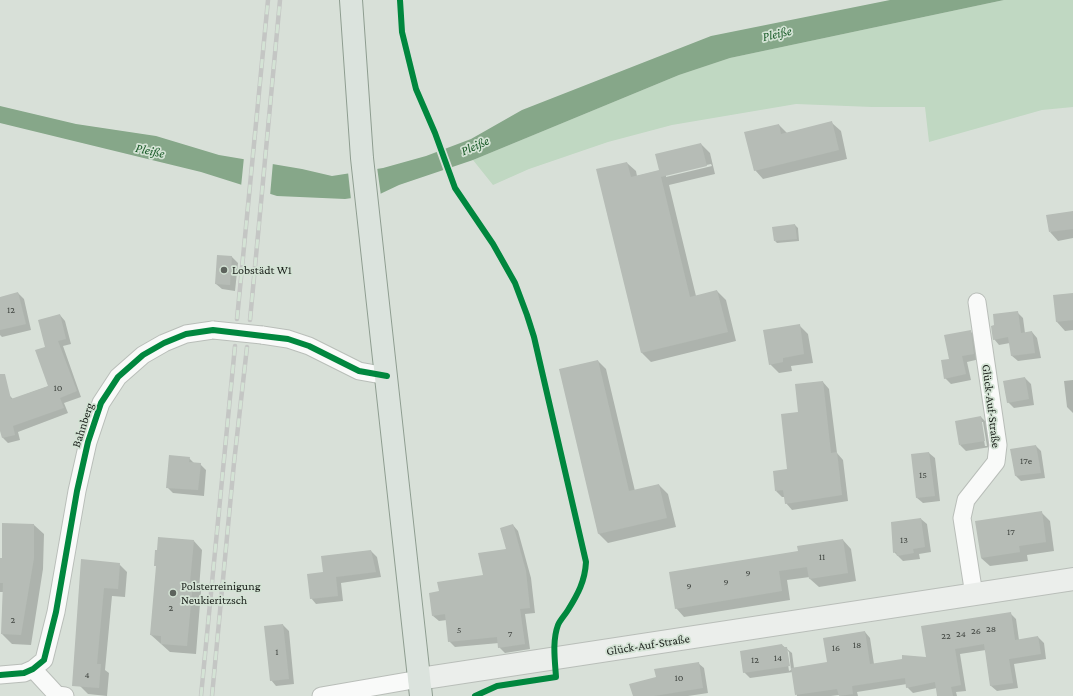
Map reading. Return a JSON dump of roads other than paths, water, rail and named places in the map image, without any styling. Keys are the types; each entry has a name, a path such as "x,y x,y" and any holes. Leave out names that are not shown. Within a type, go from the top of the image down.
{"main road":[{"path":"351,0 362,158 420,688"},
{"name":"Glück-Auf-Straße","path":"420,688 1073,579"}],"street":[{"name":"Glück-Auf-Straße","path":"974,595 962,518 966,500 996,462 998,445 977,302"},
{"name":"Bahnberg","path":"33,669 44,660 49,643 56,612 76,491 88,442 101,403 118,377 143,355 164,343 186,334 213,330 288,339 309,346 359,371 387,376"},
{"path":"0,675 24,673 33,669 57,695 65,696"},
{"name":"Glück-Auf-Straße","path":"321,696 420,688"}],"water":[{"name":"Pleiße","path":"890,0 1004,0 730,58 679,75 473,160 399,185 380,194 345,199 277,196 201,172 0,123 0,106 76,124 156,136 219,155 302,169 332,176 383,168 426,156 471,139 522,110 711,36"}],"railway":[{"path":"237,319 268,0"},
{"path":"250,320 280,0"},
{"path":"201,696 235,346"},
{"path":"212,696 234,463 247,347"}],"place":[{"name":"Lobstädt W1","path":"224,270"},
{"name":"Polsterreinigung Neukieritzsch","path":"173,593"}]}
